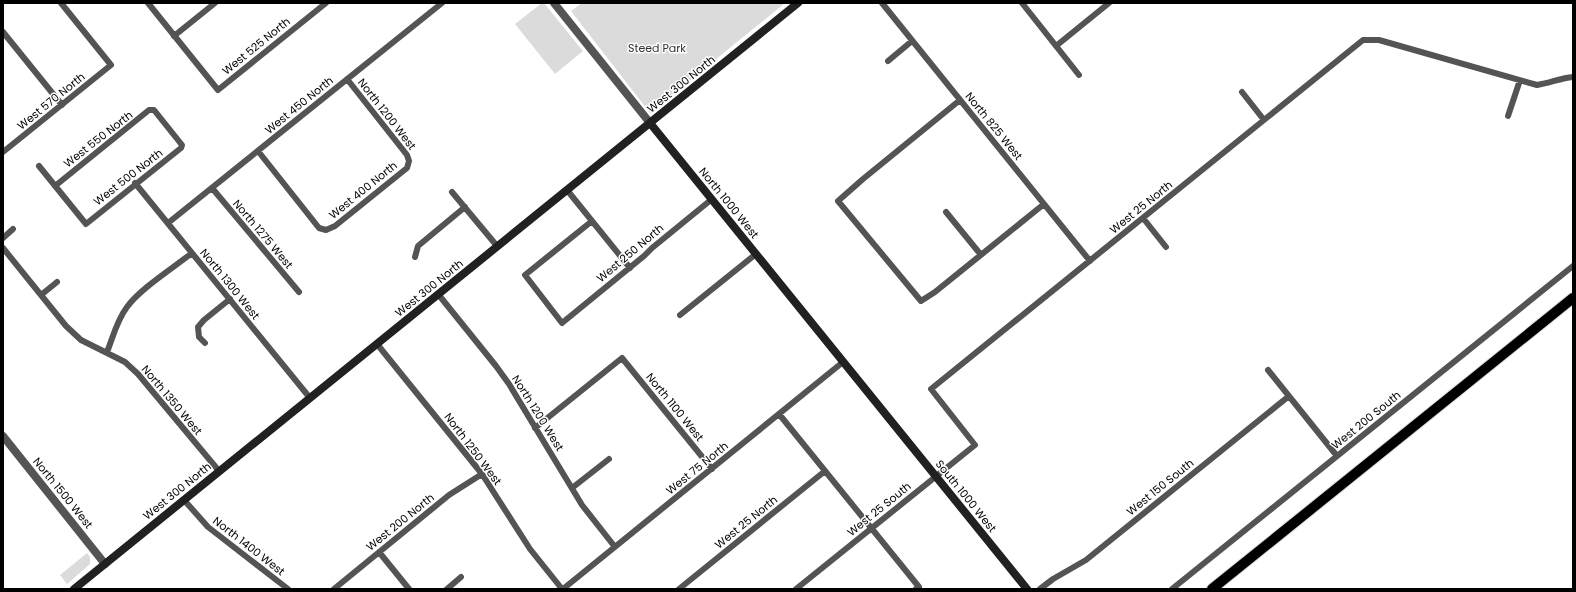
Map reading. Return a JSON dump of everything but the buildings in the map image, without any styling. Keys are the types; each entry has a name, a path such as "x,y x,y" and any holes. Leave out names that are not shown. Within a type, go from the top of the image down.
{"main road":[{"name":"West 300 North","path":"74,589 798,3"},
{"name":"North 1000 West","path":"650,123 888,417"},
{"path":"1212,589 1573,298"},
{"name":"South 1000 West","path":"888,417 1027,589"}],"street":[{"name":"West 570 North","path":"4,148 62,105 111,65 61,3"},
{"path":"148,3 174,36 216,3"},
{"name":"West 525 North","path":"174,36 218,90 326,3"},
{"name":"West 450 North","path":"168,224 442,3"},
{"name":"North 1000 West","path":"554,3 650,123"},
{"name":"North 825 West","path":"882,3 1090,261"},
{"path":"1022,3 1079,76"},
{"path":"1056,46 1109,3"},
{"path":"3,32 62,105"},
{"name":"West 25 North","path":"975,445 932,389 1363,40 1379,40 1520,80"},
{"path":"888,61 912,41"},
{"path":"1508,116 1520,80 1537,85 1550,84 1560,79 1573,77"},
{"name":"North 1200 West","path":"347,79 407,155 409,161"},
{"path":"1242,92 1264,120"},
{"path":"960,100 838,201 921,301 1044,204"},
{"name":"West 550 North","path":"55,186 149,110 154,110 182,145"},
{"name":"West 500 North","path":"55,186 86,224 182,145"},
{"name":"West 400 North","path":"258,151 319,228 326,230 335,226 407,168 409,161"},
{"path":"39,166 55,186"},
{"name":"North 1300 West","path":"135,183 310,398"},
{"name":"North 1275 West","path":"212,188 299,292"},
{"path":"567,190 630,268"},
{"path":"452,192 497,246"},
{"name":"West 250 North","path":"592,221 525,275 562,322 630,268 712,199"},
{"path":"415,256 418,246 465,207"},
{"path":"946,212 981,255"},
{"path":"1143,218 1166,247"},
{"path":"3,238 13,229"},
{"name":"North 1350 West","path":"3,248 66,326 81,340 125,362 138,374 219,472"},
{"path":"107,352 127,306 136,297 192,253"},
{"path":"680,315 756,254"},
{"name":"West 200 South","path":"1172,589 1573,266"},
{"path":"41,295 57,282"},
{"name":"North 1200 West","path":"438,294 509,384 590,517 614,547"},
{"path":"205,343 199,337 198,327 204,320 230,299"},
{"name":"North 1250 West","path":"377,344 482,474 530,549 562,589"},
{"name":"North 1100 West","path":"535,428 622,358 712,469"},
{"name":"West 75 North","path":"562,589 843,362"},
{"path":"1268,370 1337,456"},
{"name":"West 150 South","path":"1040,589 1053,579 1086,560 1289,396"},
{"path":"779,414 872,528 917,588"},
{"name":"North 1500 West","path":"3,436 105,564"},
{"name":"West 25 South","path":"796,589 975,445"},
{"path":"572,488 609,459"},
{"name":"West 25 North","path":"679,589 825,471"},
{"name":"West 200 North","path":"334,589 449,495 482,474"},
{"name":"North 1400 West","path":"184,500 208,527 288,589"},
{"path":"379,552 409,589"},
{"path":"447,589 461,577"}],"green space":[{"path":"544,3 583,51 555,74 515,24"},
{"name":"Steed Park","path":"582,3 785,3 650,113 571,11"},
{"path":"87,553 90,557 90,564 67,584 60,575"}]}
